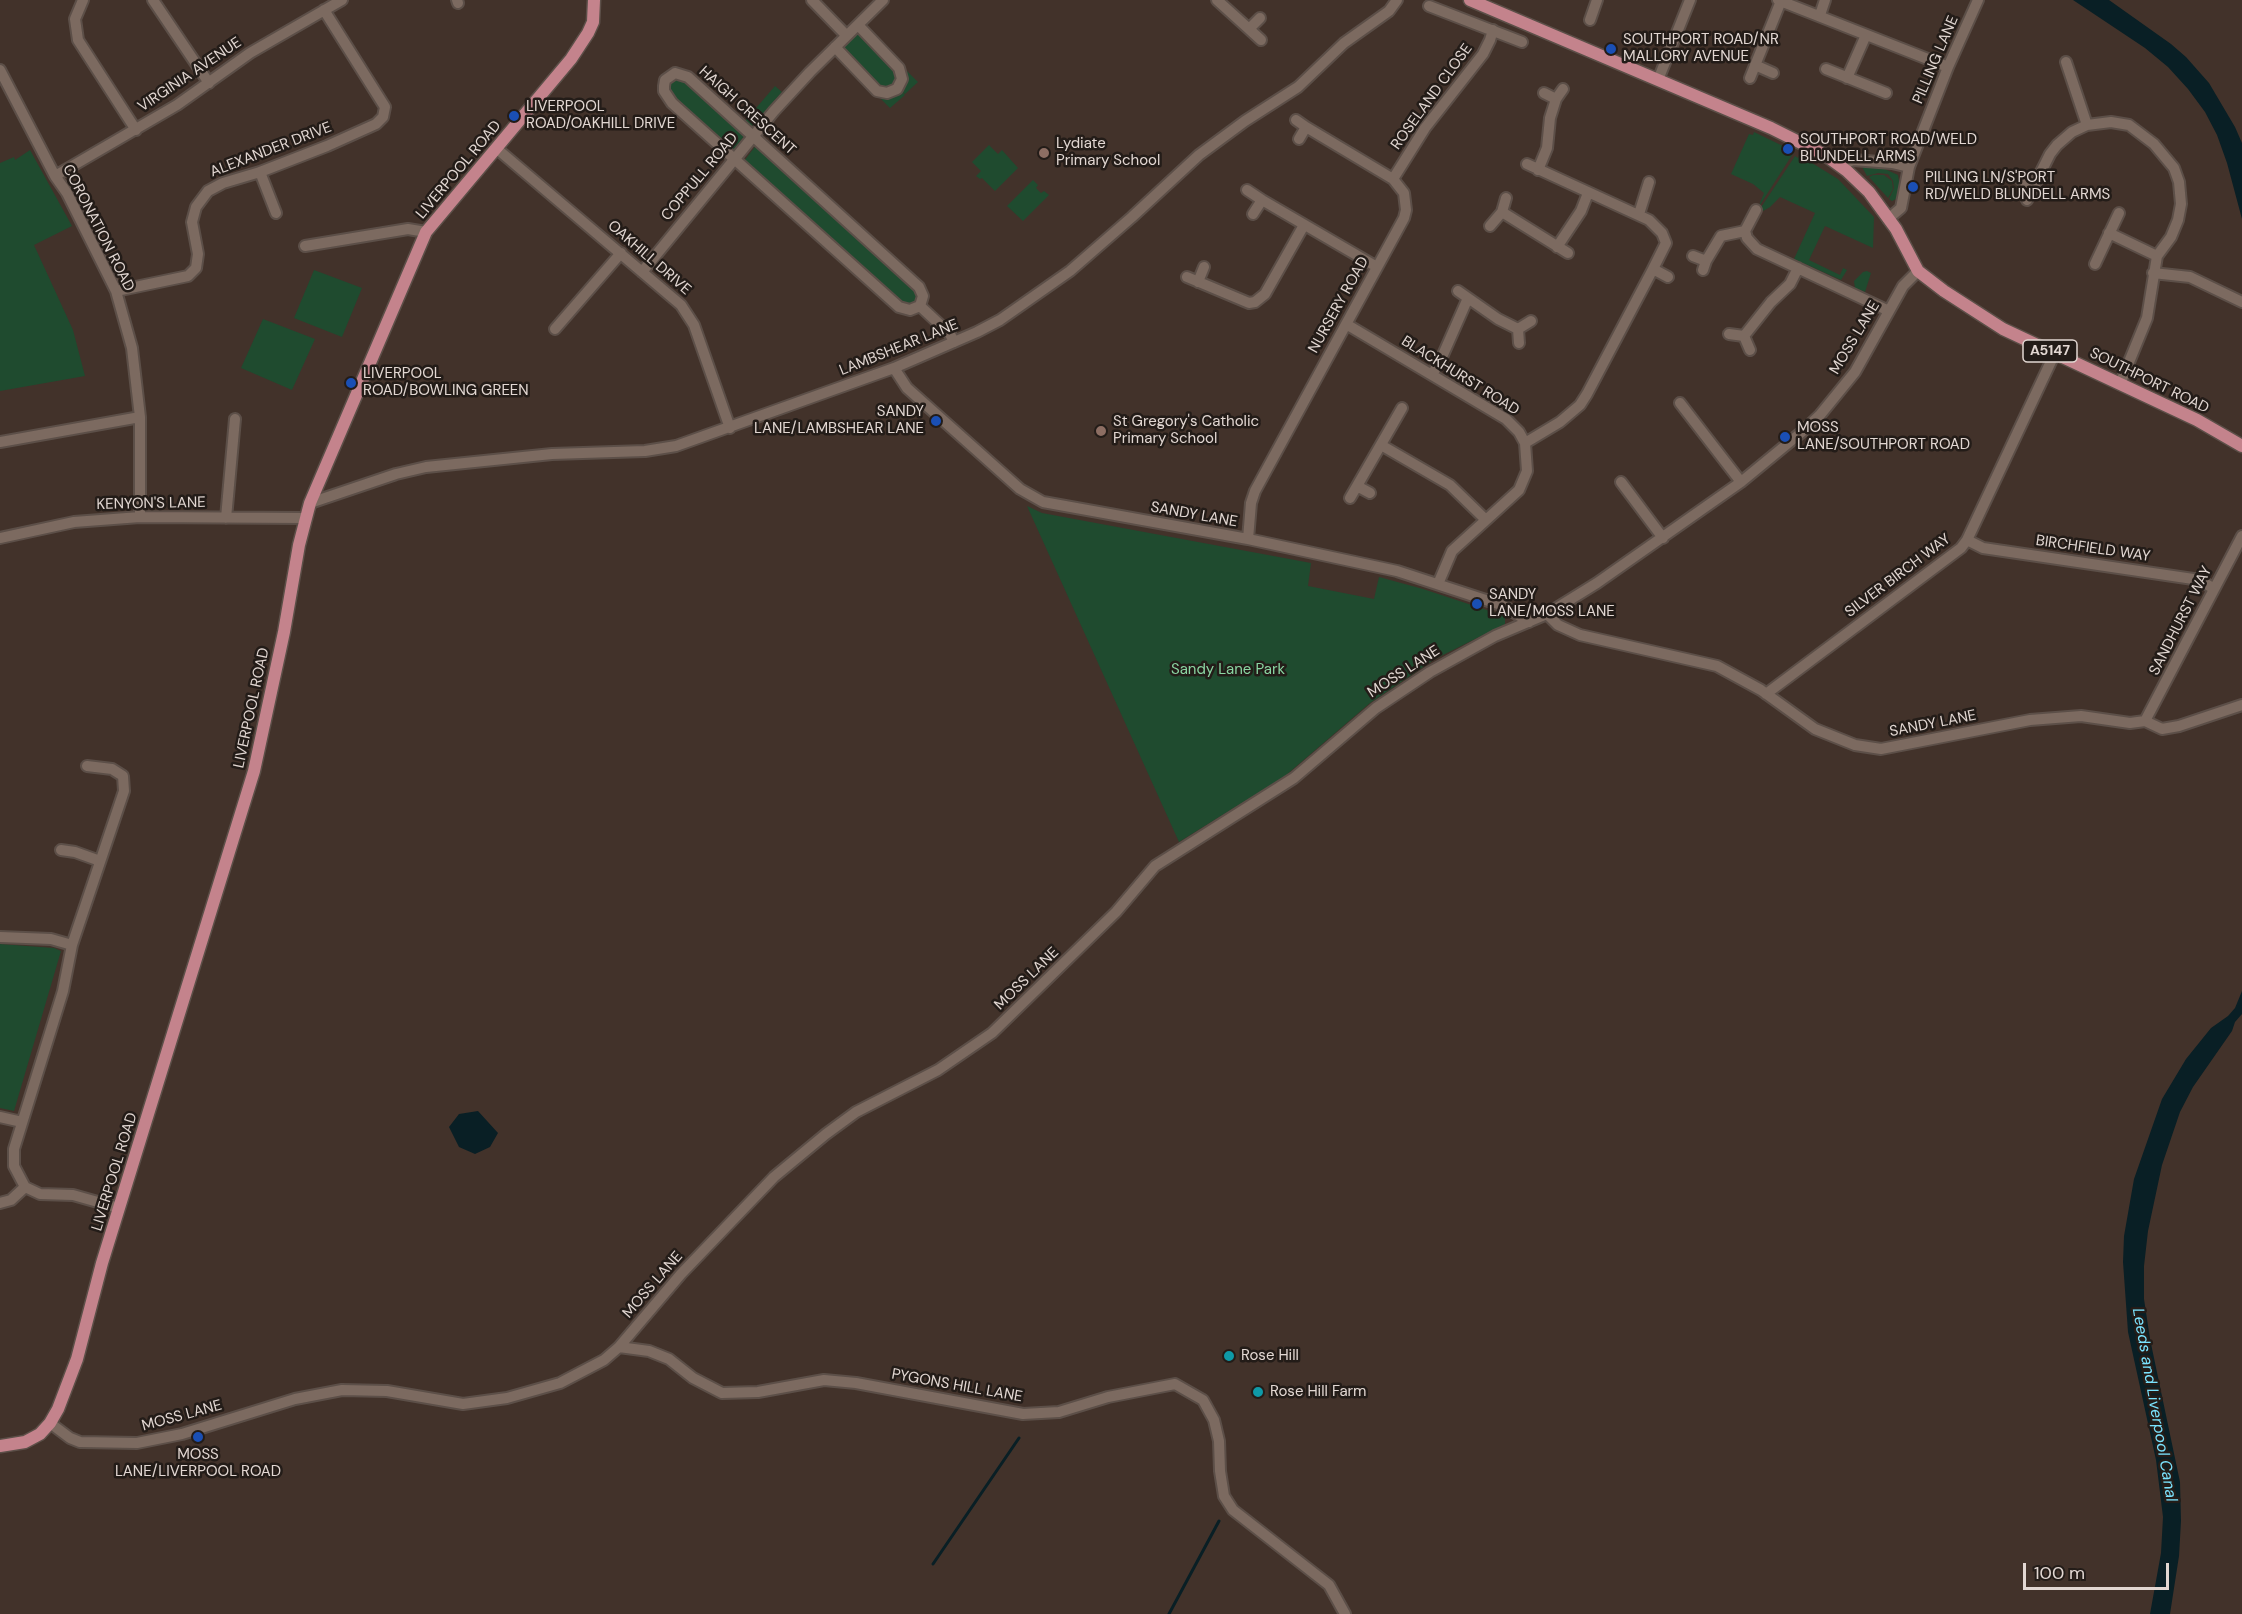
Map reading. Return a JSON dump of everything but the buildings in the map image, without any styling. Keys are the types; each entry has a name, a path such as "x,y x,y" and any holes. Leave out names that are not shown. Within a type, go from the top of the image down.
{"main road":[{"name":"LIVERPOOL ROAD","path":"1,1445 25,1442 40,1434 50,1423 58,1409 77,1359 102,1263 254,771 276,674 305,518 310,503 426,232 579,47 593,22 594,0"},
{"name":"SOUTHPORT ROAD","path":"1470,0 1789,136 1826,155 1869,192 1888,219 1918,272 1944,291 2003,329 2197,420 2242,446"}],"street":[{"path":"83,0 75,19 78,40 136,129"},
{"path":"153,0 209,83"},
{"name":"VIRGINIA AVENUE","path":"55,176 177,105 250,53 342,0"},
{"path":"812,0 846,35"},
{"name":"COPPULL ROAD","path":"642,272 774,111 846,35 883,0"},
{"path":"1216,0 1261,40"},
{"name":"LAMBSHEAR LANE","path":"310,503 396,474 426,467 552,454 645,451 676,446 894,368 990,326 1070,271 1199,155 1245,121 1299,87 1344,43 1392,9 1397,0"},
{"path":"1590,20 1597,0"},
{"path":"1658,80 1690,0"},
{"path":"1820,15 1825,0"},
{"name":"PILLING LANE","path":"1888,219 1901,208 1909,167 1948,67 1978,0"},
{"path":"1750,78 1780,1 1948,67"},
{"path":"1429,6 1522,42"},
{"name":"ALEXANDER DRIVE","path":"116,291 188,276 196,268 198,254 192,222 196,207 208,191 222,183 260,172 337,141 376,124 383,117 385,108 324,10"},
{"path":"1249,29 1260,18"},
{"path":"835,47 877,91 887,93 897,89 902,79 899,68 858,25"},
{"name":"ROSELAND CLOSE","path":"1393,179 1425,128 1483,54 1493,30"},
{"path":"1846,78 1866,35"},
{"path":"2066,62 2087,124"},
{"path":"1755,66 1773,73"},
{"path":"1826,69 1886,93"},
{"name":"CORONATION ROAD","path":"0,70 55,176 67,193 116,291 132,348 140,417 140,517"},
{"name":"HAIGH CRESCENT","path":"675,73 688,77 919,287 923,296 921,306 910,310 899,307 672,103 664,91 665,80 675,73"},
{"path":"2059,79 2070,75"},
{"path":"1538,170 1547,148 1550,118 1556,99 1563,89"},
{"path":"1544,93 1556,99"},
{"path":"1296,120 1393,179"},
{"path":"2027,200 2050,153 2072,132 2087,124 2111,122 2129,125 2154,144 2174,168 2180,182 2181,204 2178,220 2171,237 2157,256 2147,318 2120,384"},
{"path":"1299,139 1306,127"},
{"name":"OAKHILL DRIVE","path":"496,148 676,300 690,317 730,428"},
{"path":"1840,166 1853,160 1892,163 1909,167"},
{"path":"1438,584 1452,551 1511,499 1524,481 1528,460 1525,443 1560,422 1580,405 1665,248 1665,238 1656,226 1639,214 1527,164"},
{"path":"260,172 276,213"},
{"name":"NURSERY ROAD","path":"1248,540 1251,503 1255,491 1404,218 1406,210 1404,193 1393,179"},
{"path":"2020,180 2034,187"},
{"path":"1639,214 1649,182"},
{"path":"1247,190 1377,267"},
{"path":"1557,247 1581,211 1588,193"},
{"path":"1490,226 1502,212 1506,198"},
{"path":"1253,214 1262,200"},
{"path":"1756,210 1745,231 1747,238 1757,249 1889,311"},
{"path":"1502,212 1568,254"},
{"path":"2095,264 2119,213"},
{"path":"1187,277 1249,303 1261,299 1304,225"},
{"path":"305,246 408,229 426,232"},
{"path":"1693,256 1704,265 1721,236 1745,231"},
{"path":"2109,233 2157,256"},
{"path":"555,329 621,253"},
{"path":"1198,282 1204,267"},
{"path":"1744,336 1771,302 1790,284 1798,268"},
{"path":"1653,269 1668,278"},
{"name":"MOSS LANE","path":"50,1423 70,1438 80,1442 137,1443 182,1434 295,1399 342,1390 387,1391 463,1404 507,1398 560,1383 604,1360 619,1347 681,1274 774,1177 856,1112 938,1070 992,1033 1116,912 1155,866 1294,778 1376,708 1412,684 1472,648 1547,614 1663,538 1740,482 1803,430 1832,401 1866,355 1906,282 1918,272"},
{"path":"2153,273 2190,277 2241,298"},
{"path":"1432,375 1442,357 1463,294 1498,319 1518,329"},
{"name":"HAIGH CRESCENT","path":"921,306 950,334 954,342"},
{"path":"1518,329 1531,321"},
{"name":"BLACKHURST ROAD","path":"1346,324 1506,419 1519,432 1525,443"},
{"path":"1518,329 1520,343"},
{"path":"1729,334 1744,336"},
{"path":"1744,336 1750,350"},
{"name":"SILVER BIRCH WAY","path":"1766,694 1952,555 1967,540 2055,353"},
{"name":"SANDY LANE","path":"894,368 907,388 1020,489 1035,499 1053,505 1248,540 1397,571 1504,606 1530,622"},
{"path":"1680,403 1740,482"},
{"path":"1350,498 1402,408"},
{"path":"0,442 140,417"},
{"path":"226,518 235,419"},
{"path":"234,435 246,436"},
{"path":"1381,445 1450,485 1485,520"},
{"path":"1621,482 1663,538"},
{"path":"1357,486 1370,493"},
{"name":"KENYON'S LANE","path":"0,538 74,522 140,517 305,518"},
{"name":"SANDHURST WAY","path":"2145,721 2242,536"},
{"name":"BIRCHFIELD WAY","path":"1967,540 1983,548 2200,580 2214,588"},
{"name":"SANDY LANE","path":"1547,614 1558,625 1580,635 1717,666 1732,672 1830,737 1855,745 1881,749 2030,720 2081,716 2130,723 2145,721 2162,729 2180,726 2242,705"},
{"path":"87,766 112,769 123,776 124,791 72,945 63,991 14,1149 14,1166 18,1178 25,1187 40,1194 73,1195 119,1208"},
{"path":"61,850 75,852 100,861"},
{"path":"0,937 51,939 72,945"},
{"path":"0,1117 22,1122"},
{"path":"0,1203 11,1200 25,1187"},
{"name":"PYGONS HILL LANE","path":"619,1347 648,1352 669,1359 693,1378 722,1393 758,1392 824,1380 856,1383 1023,1414 1059,1412 1107,1397 1174,1384 1203,1400 1214,1420 1219,1441 1224,1496 1233,1510 1329,1585 1345,1614"}],"green space":[{"path":"856,33 859,33 897,71 898,81 889,89 880,86 845,50 845,44"},
{"path":"905,69 918,82 905,94 902,92 905,95 890,108 877,95 902,91 907,82"},
{"path":"676,79 682,80 704,96 746,134 733,150 689,112 671,93 669,87"},
{"path":"775,86 782,92 750,127 744,122"},
{"path":"1754,132 1785,147 1785,150 1794,152 1758,208 1764,193 1753,184 1731,174 1749,134 1753,135"},
{"path":"757,144 907,280 918,295 916,303 906,305 894,297 744,161"},
{"path":"989,145 998,154 1002,150 1018,168 995,191 982,178 976,176 981,171 972,162"},
{"path":"30,150 72,226 34,245 73,330 85,376 0,391 0,163 14,157 15,160"},
{"path":"1799,155 1838,179 1874,217 1873,248 1825,226 1809,260 1840,275 1843,268 1847,270 1841,280 1794,259 1815,213 1780,197 1770,207 1763,211 1760,209 1795,156 1798,158"},
{"path":"1861,165 1878,166 1898,175 1900,187 1896,199 1892,201 1889,199 1894,188 1893,181 1888,174 1878,173 1867,176"},
{"path":"1884,175 1892,181 1893,189 1888,198 1869,177"},
{"path":"1033,180 1041,193 1044,191 1049,195 1023,221 1007,206"},
{"path":"314,270 362,288 342,337 294,318"},
{"path":"1867,271 1871,273 1865,292 1855,288 1854,281"},
{"path":"263,319 315,339 292,390 241,368"},
{"name":"Sandy Lane Park","path":"1027,506 1042,513 1311,563 1308,586 1374,599 1379,577 1505,616 1505,624 1435,659 1370,703 1285,776 1179,842"},
{"path":"0,944 54,948 61,951 14,1111 0,1108"}],"water":[{"path":"2073,0 2109,0 2171,44 2209,83 2242,143 2242,219 2217,135 2205,112 2188,89 2168,67 2145,48"},
{"name":"Leeds and Liverpool Canal","path":"2242,991 2242,1014 2193,1087 2180,1112 2162,1165 2148,1231 2144,1266 2144,1299 2150,1339 2180,1482 2181,1521 2179,1556 2170,1614 2150,1614 2161,1553 2163,1517 2156,1460 2128,1332 2123,1262 2124,1236 2134,1179 2162,1099 2186,1059 2211,1028 2235,1008"},
{"path":"478,1111 498,1133 490,1147 475,1154 459,1147 449,1127 459,1114"}],"waterway":[{"path":"933,1564 1019,1438"},
{"path":"1169,1614 1219,1521"}],"place":[{"name":"SOUTHPORT ROAD/NR MALLORY AVENUE","path":"1611,49"},
{"name":"LIVERPOOL ROAD/OAKHILL DRIVE","path":"514,116"},
{"name":"SOUTHPORT ROAD/WELD BLUNDELL ARMS","path":"1788,149"},
{"name":"Lydiate Primary School","path":"1044,153"},
{"name":"PILLING LN/S'PORT RD/WELD BLUNDELL ARMS","path":"1913,187"},
{"name":"LIVERPOOL ROAD/BOWLING GREEN","path":"351,383"},
{"name":"SANDY LANE/LAMBSHEAR LANE","path":"936,421"},
{"name":"St Gregory's Catholic Primary School","path":"1101,431"},
{"name":"MOSS LANE/SOUTHPORT ROAD","path":"1785,437"},
{"name":"SANDY LANE/MOSS LANE","path":"1477,604"},
{"name":"Rose Hill","path":"1229,1356"},
{"name":"Rose Hill Farm","path":"1258,1392"},
{"name":"MOSS LANE/LIVERPOOL ROAD","path":"198,1437"}]}
